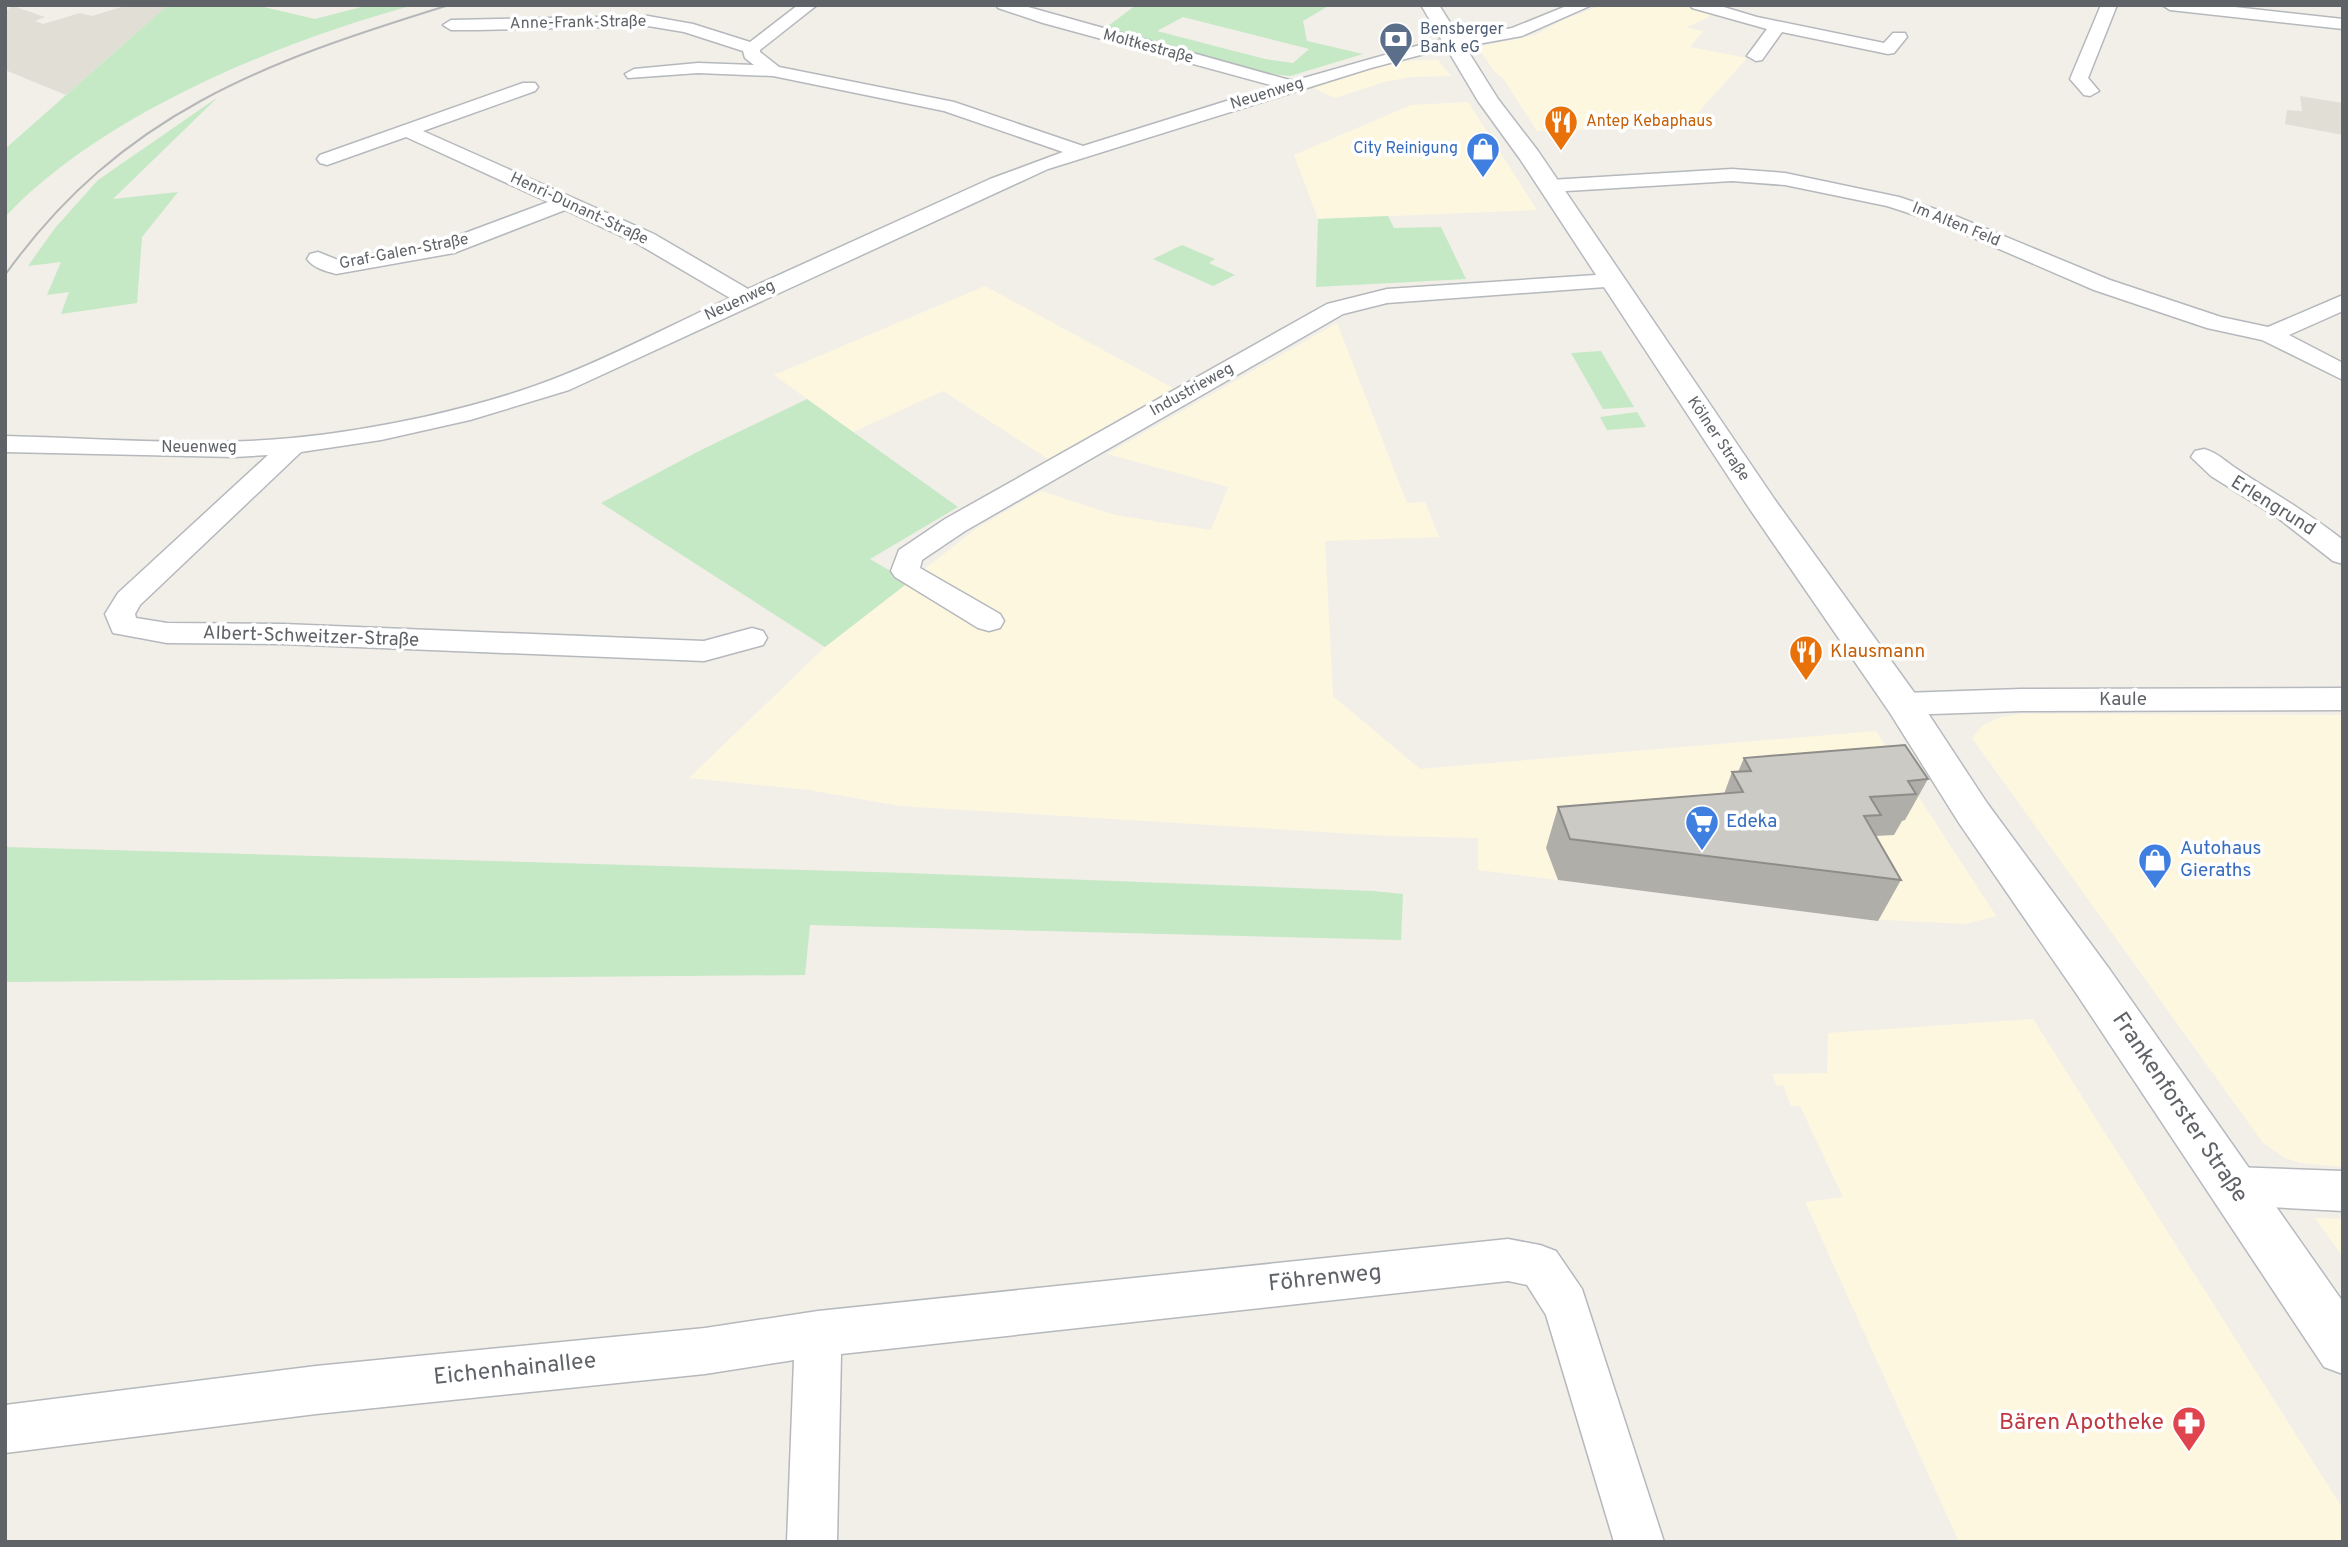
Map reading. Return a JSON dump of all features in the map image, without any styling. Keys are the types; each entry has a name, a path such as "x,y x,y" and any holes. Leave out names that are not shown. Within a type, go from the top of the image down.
{"main road":[{"name":"Kölner Straße","path":"1430,5 1489,101 1550,186 1763,505 1903,704 2014,869"},
{"name":"Frankenforster Straße","path":"2014,869 2343,1348"}],"street":[{"path":"773,71 751,54 752,48 809,5"},
{"name":"Moltkestraße","path":"1004,5 1049,20 1293,86"},
{"name":"Neuenweg","path":"5,444 235,449 293,446 381,432 470,412 560,384 1002,180 1083,152 1391,57 1516,32 1584,5"},
{"path":"1698,5 1778,26 1888,48 1899,37"},
{"path":"2090,91 2078,79 2109,5"},
{"path":"2170,5 2343,24"},
{"name":"Anne-Frank-Straße","path":"451,25 484,27 596,20 651,21 752,48"},
{"path":"1756,55 1778,26"},
{"path":"634,74 698,68 773,71 948,106 1083,152"},
{"path":"327,159 529,87"},
{"name":"Henri-Dunant-Straße","path":"405,130 646,239 747,298"},
{"name":"Im Alten Feld","path":"1550,186 1732,175 1785,179 1892,201 1946,219 2102,285 2215,323 2270,335 2343,373"},
{"name":"Graf-Galen-Straße","path":"318,259 336,267 446,248 568,202"},
{"name":"Industrieweg","path":"989,621 905,571 909,556 955,524 1335,310 1387,296 1611,281"},
{"path":"2270,335 2343,302"},
{"name":"Albert-Schweitzer-Straße","path":"293,446 128,600 120,614 124,626 167,633 283,634 704,651 752,638"},
{"name":"Erlengrund","path":"2204,457 2224,475 2268,499 2343,555"},
{"name":"Kaule","path":"1903,704 2034,700 2343,699"},
{"path":"2233,1186 2343,1191"},
{"name":"Föhrenweg","path":"818,1334 1508,1260 1540,1266 1566,1305 1639,1542"},
{"path":"812,1542 818,1334"},
{"name":"Eichenhainallee","path":"5,1429 316,1390 705,1351 818,1334"}],"shaded area":[{"path":"128,5 168,5 66,95 5,70 5,11 13,6 45,17 35,21 43,24 80,13 92,16"},
{"path":"1602,5 1682,5 1711,14 1706,19 1686,27 1703,31 1690,47 1747,58 1685,127 1537,131 1503,78 1494,71 1478,47 1535,35 1563,20"},
{"path":"1438,60 1451,76 1411,77 1384,82 1335,98 1312,87 1395,61"},
{"path":"2300,96 2343,103 2343,135 2285,124 2287,110 2302,111"},
{"path":"1468,102 1537,210 1318,219 1294,155 1411,105"},
{"path":"985,286 1173,388 1048,459 943,391 853,432 774,375"},
{"path":"1337,323 1407,503 1425,502 1439,537 1325,541 1333,696 1420,769 1876,731 1996,916 1965,924 1867,919 1478,870 1478,838 1389,836 900,806 809,790 689,778 825,647 977,528 1041,491 1115,515 1211,530 1228,487 1107,454"},
{"path":"2020,714 2343,715 2343,1167 2301,1163 2285,1158 2263,1143 1972,738 1983,725 2001,717"},
{"path":"2033,1019 2343,1509 2343,1542 1959,1542 1805,1202 1843,1197 1800,1106 1791,1106 1783,1085 1777,1086 1772,1074 1827,1073 1828,1033"},
{"path":"2315,1218 2343,1219 2343,1257"}],"green space":[{"path":"168,5 255,5 315,19 369,5 414,5 307,39 195,86 90,146 44,180 5,217 5,149"},
{"path":"1136,5 1330,5 1303,21 1307,41 1363,54 1290,76 1272,74 1104,29","holes":["1183,17 1309,49 1293,63 1265,59 1157,31"]},
{"path":"218,97 113,199 178,192 142,237 137,303 61,314 69,292 47,295 61,262 28,266 55,228 98,180"},
{"path":"1388,216 1394,228 1441,227 1466,279 1316,287 1318,219"},
{"path":"1182,245 1215,259 1209,263 1235,275 1213,286 1153,259"},
{"path":"1601,351 1634,407 1603,409 1571,353"},
{"path":"807,399 958,507 870,559 909,582 825,647 601,503 701,450"},
{"path":"1637,412 1646,427 1607,430 1600,417"},
{"path":"5,847 906,873 1373,891 1403,894 1401,940 810,925 805,975 5,982"}],"building":[{"path":"1905,745 1928,779 1908,781 1916,794 1870,797 1881,815 1864,816 1901,880 1570,839 1558,807 1743,792 1732,772 1751,771 1744,758"}],"tram line":[{"path":"5,275 50,219 98,172 148,133 202,100 259,72 318,48 449,5"}],"place":[{"name":"Bensberger Bank eG","path":"1396,69"},
{"name":"Antep Kebaphaus","path":"1561,152"},
{"name":"City Reinigung","path":"1483,179"},
{"name":"Klausmann","path":"1806,682"},
{"name":"Edeka","path":"1702,852"},
{"name":"Autohaus Gieraths","path":"2155,890"},
{"name":"Bären Apotheke","path":"2189,1453"}]}
